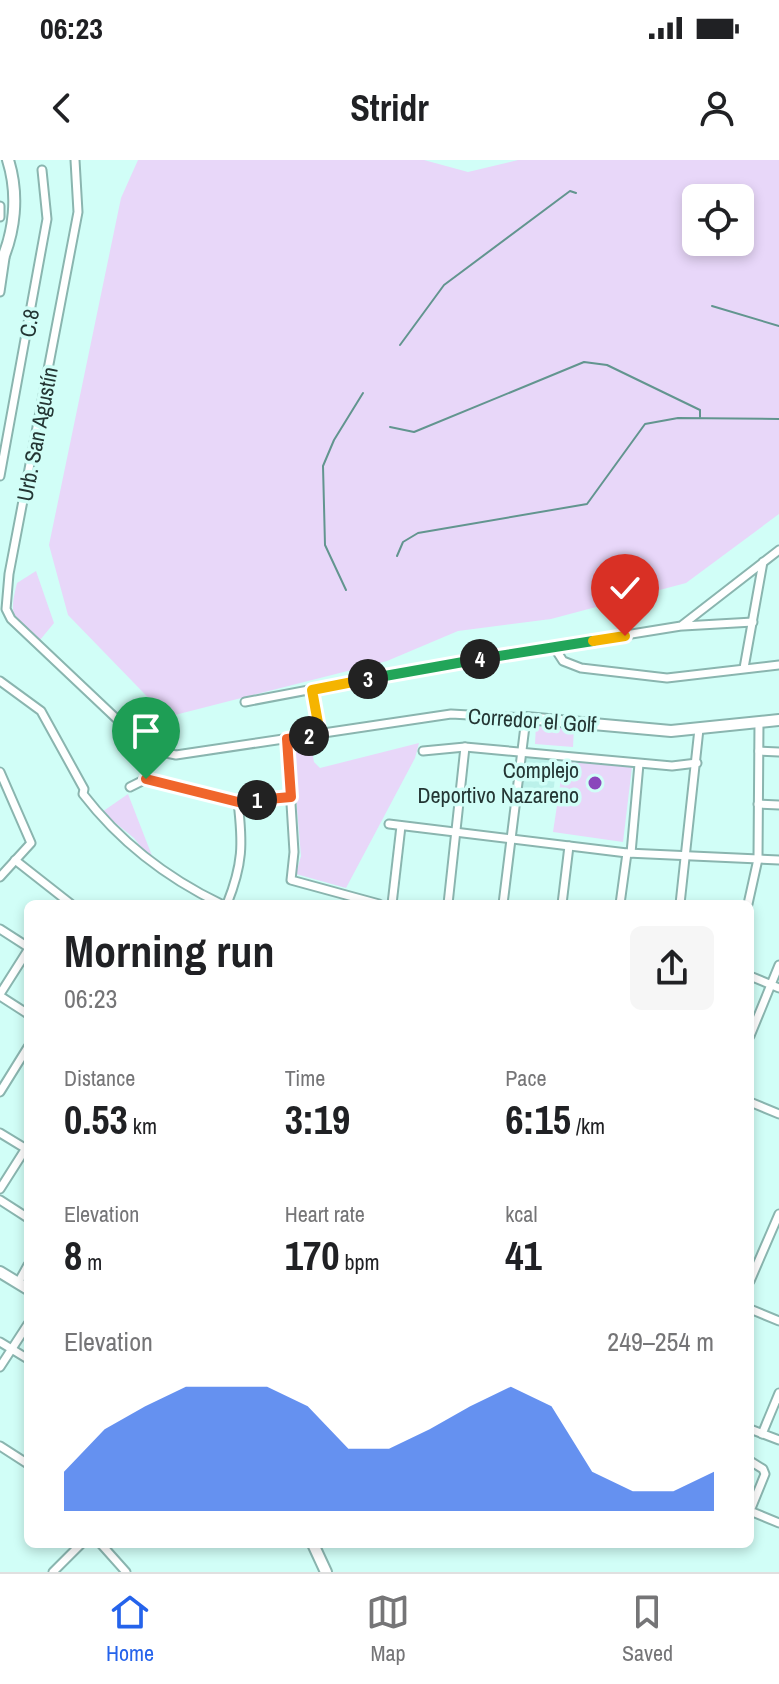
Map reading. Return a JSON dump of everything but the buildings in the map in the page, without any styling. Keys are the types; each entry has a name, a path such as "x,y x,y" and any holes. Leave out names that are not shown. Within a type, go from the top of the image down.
{"street":[{"path":"0,292 15,190 8,160"},
{"name":"Urb. San Agustín","path":"75,160 76,226 9,574 6,609 11,619 53,662 152,750 176,755 287,739"},
{"name":"C.8","path":"0,476 47,219 42,170"},
{"path":"0,206 0,217"},
{"path":"0,265 5,253"},
{"path":"681,626 779,550"},
{"path":"744,668 763,562"},
{"path":"245,702 681,626 753,622"},
{"path":"554,647 563,661 581,668 667,678 779,665"},
{"path":"0,681 41,711 84,789 83,794 97,812 167,876 216,900"},
{"path":"312,690 320,734"},
{"name":"Corredor el Golf","path":"287,739 451,714 671,731 779,720"},
{"path":"503,900 526,718"},
{"path":"749,900 758,859 759,722"},
{"path":"681,900 688,856 699,729"},
{"path":"287,739 294,852 291,880 358,900"},
{"path":"423,751 465,747 639,764 697,763"},
{"path":"448,900 465,747"},
{"path":"759,751 779,752"},
{"path":"621,900 639,764"},
{"path":"0,772 31,843 0,877"},
{"path":"130,787 146,779 238,802 291,797"},
{"path":"226,900 240,872 243,846 238,802"},
{"path":"758,804 779,805"},
{"path":"389,824 629,853 779,860"},
{"path":"392,900 401,826"},
{"path":"562,900 569,846"},
{"path":"15,860 66,900"},
{"path":"339,900 341,894"},
{"path":"0,929 24,945"},
{"path":"24,955 0,995 24,1011"},
{"path":"754,1028 775,986 779,965"},
{"path":"754,978 775,986"},
{"path":"0,1092 24,1053"},
{"path":"754,1105 778,1111"},
{"path":"0,1133 24,1146"},
{"path":"0,1189 24,1153"},
{"path":"0,1200 24,1215"},
{"path":"754,1272 779,1214"},
{"path":"768,1241 779,1246"},
{"path":"0,1272 24,1287"},
{"path":"18,1283 24,1272"},
{"path":"754,1311 779,1321"},
{"path":"0,1367 24,1330"},
{"path":"0,1342 24,1357"},
{"path":"762,1434 779,1393"},
{"path":"754,1431 779,1440"},
{"path":"0,1446 24,1461"},
{"path":"754,1463 765,1474 754,1501"},
{"path":"754,1513 779,1523"},
{"path":"53,1572 77,1548"},
{"path":"105,1548 126,1572"},
{"path":"315,1548 326,1572"}],"shaded area":[{"path":"138,160 424,160 468,172 518,160 779,160 779,514 686,583 551,619 458,631 387,661 167,717 68,615 49,545 121,198"},
{"path":"36,571 54,623 40,640 18,622 13,611 17,583"},
{"path":"536,725 574,728 573,747 535,744"},
{"path":"310,742 314,762 320,768 419,743 415,758 346,888 296,874 301,856 292,749 293,745"},
{"path":"525,757 557,761 553,795 521,791"},
{"path":"564,759 632,767 623,842 553,832"},
{"path":"128,794 156,866 134,838 102,812"}],"waterway":[{"path":"400,345 444,285 570,191 576,193"},
{"path":"712,306 779,326"},
{"path":"390,427 414,432 584,362 607,365 700,410 700,417"},
{"path":"346,590 325,545 323,466 334,440 363,393"},
{"path":"397,556 403,542 418,533 587,504 645,424 678,418 779,419"}],"place":[{"name":"Complejo Deportivo Nazareno","path":"595,783"}],"route":[{"path":"146,779 238,802 291,797 287,739 320,734 312,690 440,665 625,636"}]}
